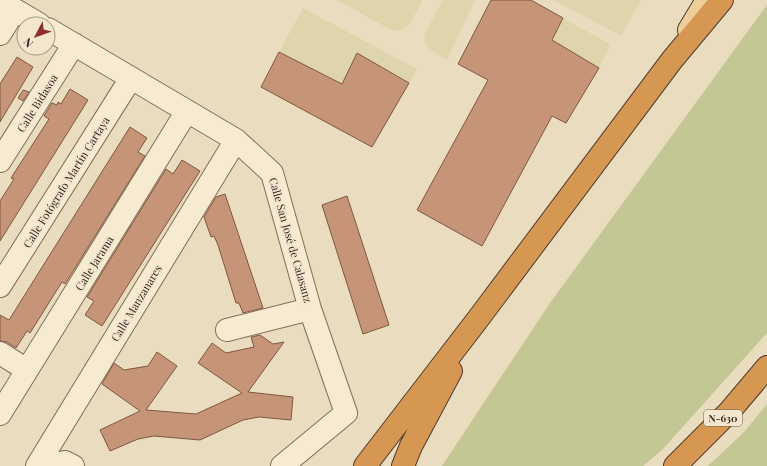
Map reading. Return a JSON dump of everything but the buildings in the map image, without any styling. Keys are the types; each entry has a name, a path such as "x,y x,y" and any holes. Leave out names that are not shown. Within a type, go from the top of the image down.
{"highway":[{"path":"365,466 478,319 672,60 722,0"},
{"path":"407,456 478,319"},
{"name":"N-630","path":"675,466 729,412 767,367"}],"main road":[{"path":"672,60 707,0"}],"street":[{"path":"0,34 8,6 25,16"},
{"name":"Calle San José de Calasanz","path":"56,34 236,140 272,173 310,309 346,413 282,466"},
{"name":"Calle Bidasoa","path":"0,161 74,44"},
{"name":"Calle Fotógrafo Martín Cartaya","path":"0,286 131,78"},
{"name":"Calle Jarama","path":"0,414 188,111"},
{"name":"Calle Manzanares","path":"37,466 236,140"},
{"path":"227,330 310,309"},
{"path":"0,353 27,370"},
{"path":"48,466 65,462 73,466"}],"shaded area":[{"path":"337,0 423,0 409,25 402,30 396,31 391,30"},
{"path":"443,0 475,0 447,60 427,47 424,41 425,33"},
{"path":"553,0 641,0 621,36"},
{"path":"303,8 417,69 409,83 357,54 342,84 279,52"},
{"path":"563,18 610,44 599,68 552,40"}],"green space":[{"path":"767,5 767,333 663,449 643,466 442,466 550,303"},
{"path":"767,404 767,466 708,466 744,432"}]}
